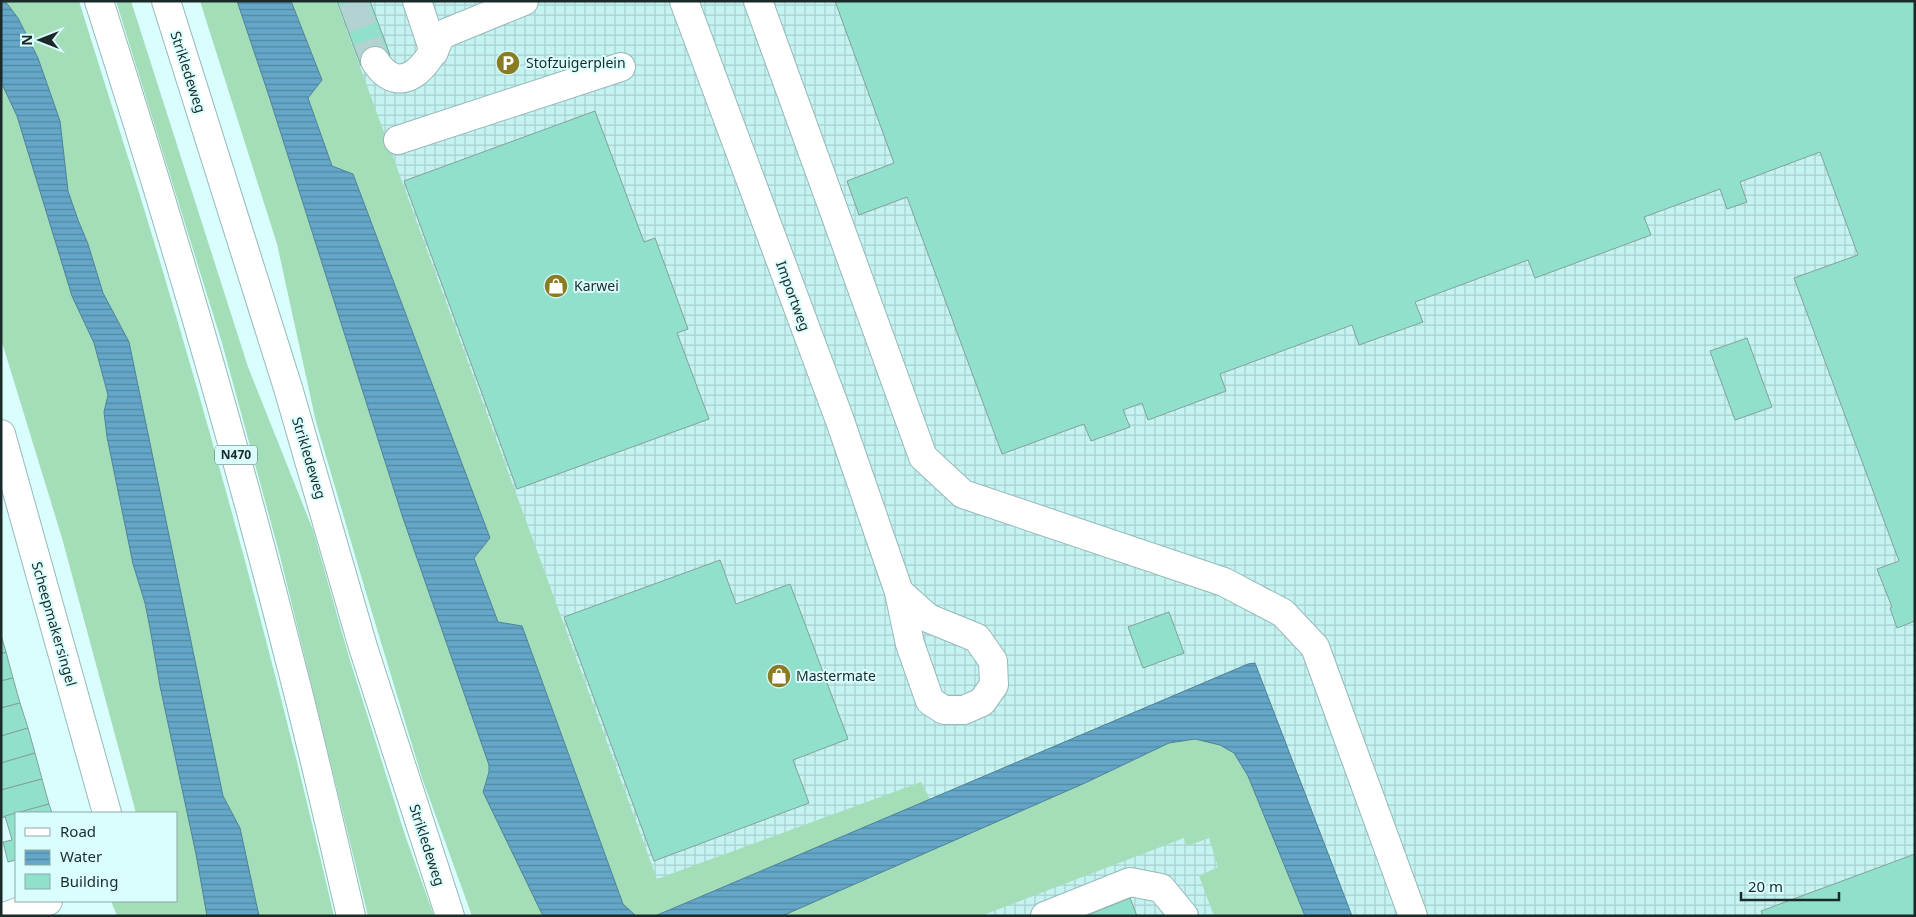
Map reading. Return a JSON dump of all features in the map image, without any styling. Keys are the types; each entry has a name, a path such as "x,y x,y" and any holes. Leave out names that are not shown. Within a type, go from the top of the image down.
{"main road":[{"name":"N470","path":"99,1 194,308 245,489 290,661 351,916"},
{"name":"Strikledeweg","path":"166,1 291,398 363,647 450,916"},
{"path":"417,1 434,52"},
{"path":"375,61 382,72 388,77 397,79 408,78 423,66 434,52 441,35 524,1"},
{"name":"Importweg","path":"684,1 839,418 899,592"},
{"path":"758,1 922,457 963,494 1224,582 1284,613 1315,647 1413,916"},
{"path":"398,140 621,67"},
{"name":"Scheepmakersingel","path":"1,434 107,812"},
{"path":"1045,916 1130,882 1161,888 1184,916"},
{"path":"7,916 45,902"}],"shaded area":[{"path":"304,1 1915,1 1915,916 633,916"}],"green space":[{"path":"5,1 79,1 154,241 210,434 275,674 334,916 259,916 240,828 223,796 110,308 103,293 88,244 68,191 60,121 38,58 18,18"},
{"path":"116,1 131,1 248,367 313,530 349,657 405,835 434,916 368,916 280,556 222,343"},
{"path":"200,1 237,1 403,518 489,765 489,772 483,792 543,916 472,916 422,778 364,586 316,422 277,244"},
{"path":"291,1 336,1 657,879 921,782 930,799 655,916 635,916 623,904 522,626 498,622 474,558 490,538 353,174 332,166 308,98 322,80"},
{"path":"1,82 17,116 88,330 94,343 108,396 104,412 107,437 133,564 145,603 207,916 117,916 111,902 178,902 178,812 136,812 62,538 1,339"},
{"path":"1195,739 1220,745 1234,753 1248,776 1305,916 1214,916 1199,876 1218,867 1209,838 1187,846 1184,838 981,916 782,916 1085,783 1169,743"}],"water":[{"path":"1,1 5,1 18,18 38,58 60,121 68,191 88,244 103,293 129,342 223,796 240,828 259,916 207,916 145,603 133,564 107,437 104,412 108,395 94,343 72,296 17,116 1,82"},
{"path":"237,1 291,1 322,80 308,98 332,166 353,174 490,538 474,558 498,622 522,626 623,904 636,916 543,916 483,792 489,772 489,765 403,518"},
{"path":"1255,663 1352,916 1305,916 1248,776 1234,753 1220,745 1195,739 1169,743 1085,783 782,916 655,916 1248,664"}],"building":[{"path":"337,1 370,1 390,55 361,66"},
{"path":"835,1 1915,1 1915,621 1897,628 1890,608 1892,607 1877,569 1899,561 1794,278 1858,255 1820,152 1740,182 1747,202 1727,209 1720,189 1644,217 1651,235 1535,278 1528,260 1415,302 1423,322 1359,345 1352,325 1220,374 1226,391 1148,420 1142,403 1123,410 1130,427 1091,441 1084,424 1002,454 907,197 859,215 847,181 894,163"},
{"path":"595,111 644,242 655,238 688,329 677,333 709,419 517,489 404,181"},
{"path":"1747,338 1772,407 1735,420 1710,351"},
{"path":"720,560 736,604 790,584 848,739 793,760 809,803 654,861 564,617"},
{"path":"1169,612 1184,653 1143,668 1128,627"},
{"path":"1,635 6,652 1,654"},
{"path":"6,652 13,678 1,681 1,654"},
{"path":"13,678 20,703 1,708 1,681"},
{"path":"20,703 28,728 1,736 1,708"},
{"path":"28,728 35,753 1,763 1,736"},
{"path":"35,753 42,779 1,790 1,763"},
{"path":"42,779 49,804 22,812 15,812 15,814 1,818 1,790"},
{"path":"49,804 52,812 20,812"},
{"path":"15,813 15,860 8,862 3,842 12,840 5,816"},
{"path":"1915,854 1915,916 1763,916 1761,911"},
{"path":"1130,898 1137,916 1085,916"}],"tunnel":[{"path":"353,1 375,61"}],"place":[{"name":"Stofzuigerplein","path":"508,63"},
{"name":"Karwei","path":"556,286"},
{"name":"Mastermate","path":"779,676"}]}
